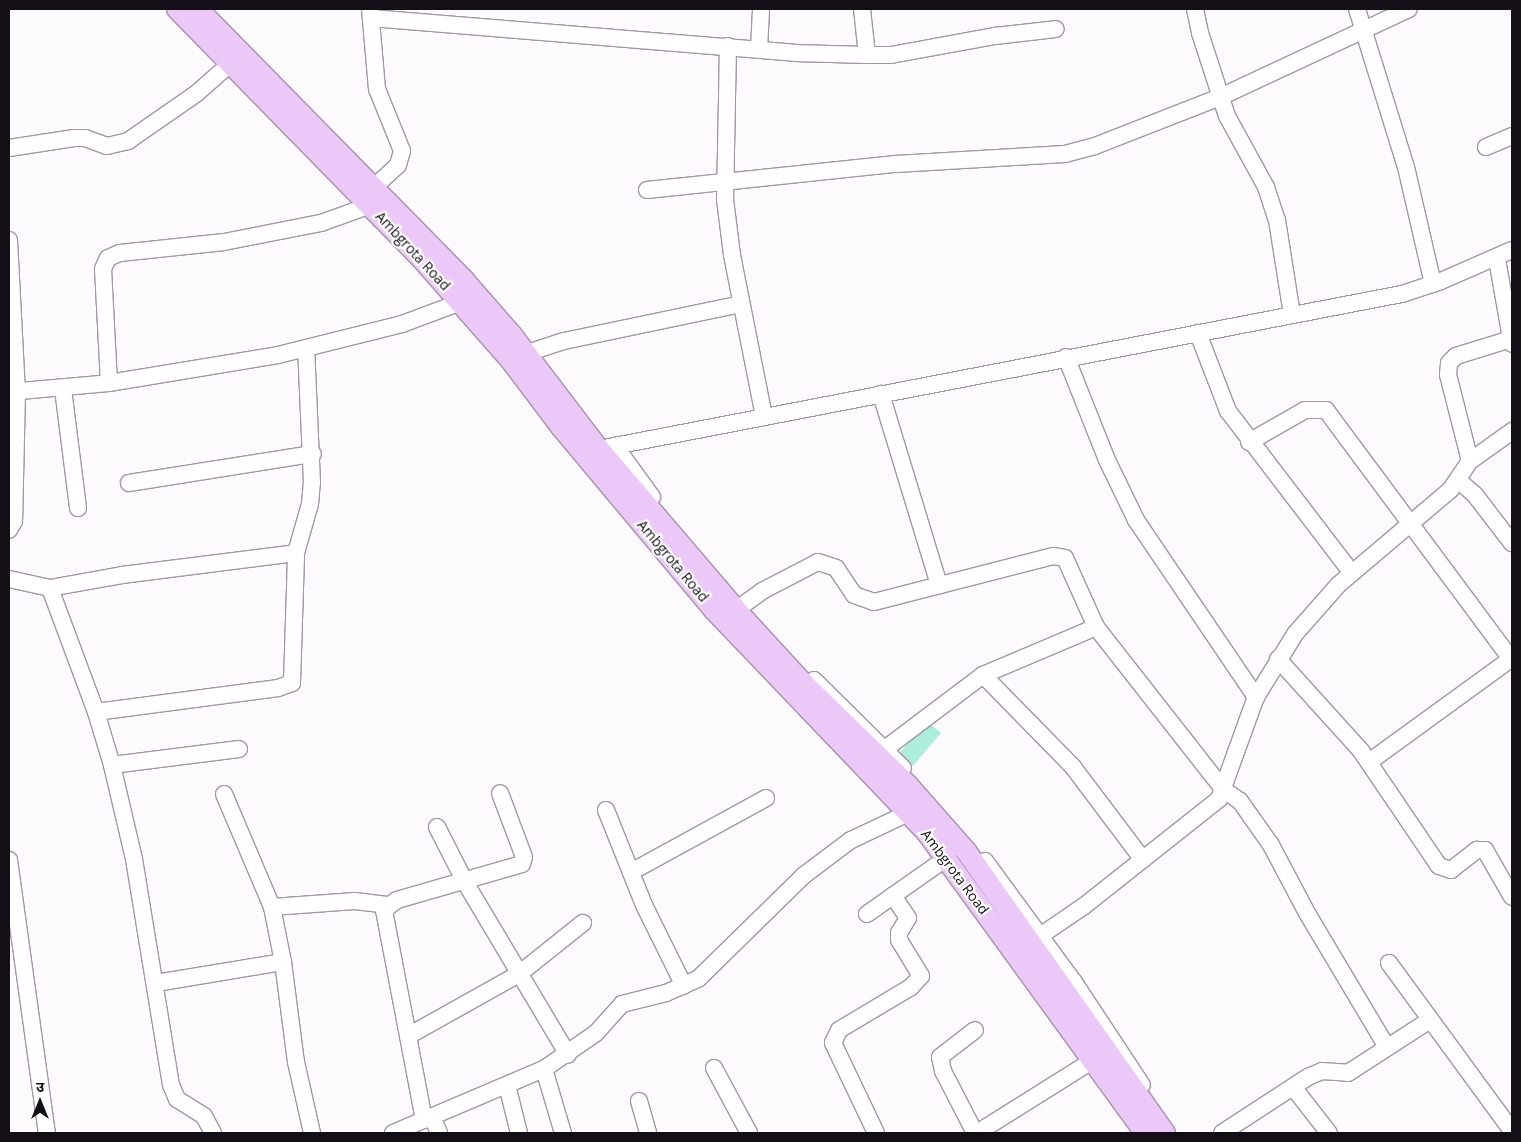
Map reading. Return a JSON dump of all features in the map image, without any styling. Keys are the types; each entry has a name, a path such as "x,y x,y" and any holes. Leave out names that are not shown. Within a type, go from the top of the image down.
{"main road":[{"name":"Ambgrota Road","path":"178,9 231,63 372,196 715,610 908,812 948,858 1144,1133"},
{"path":"198,9 372,196 464,280 607,447 758,634 908,785 971,857 1165,1133"}],"street":[{"path":"758,49 760,9"},
{"path":"862,9 867,55"},
{"path":"1196,9 1220,97 1266,187 1277,220 1292,315"},
{"path":"1357,9 1406,167 1433,284"},
{"path":"646,190 896,164 1065,154 1104,143 1220,97 1409,9"},
{"path":"109,383 103,269 108,258 120,253 224,242 321,223 372,196 398,165 402,151 377,89 370,13 758,49 867,55 891,55 995,36 1056,30"},
{"path":"728,46 724,181 741,304 764,416"},
{"path":"9,148 74,138 85,138 107,146 128,141 197,93 231,63"},
{"path":"1486,147 1512,136"},
{"path":"9,240 14,521 9,530"},
{"path":"607,447 1066,357 1402,294 1497,259 1512,250"},
{"path":"1470,461 1448,375 1449,363 1456,356 1512,342 1497,259"},
{"path":"13,392 63,389 213,368 306,348 402,324 461,302"},
{"path":"527,353 564,341 741,304"},
{"path":"1198,333 1228,411 1249,442 1352,573"},
{"path":"96,712 290,685 293,678 296,554 310,504 313,454 306,348"},
{"path":"1066,357 1107,460 1136,520 1256,697"},
{"path":"63,389 78,508"},
{"path":"882,394 939,585"},
{"path":"1249,442 1305,410 1321,408 1411,522 1512,659 1369,762"},
{"path":"1040,936 1210,808 1224,790 1256,697 1295,634 1352,573 1459,481 1470,461 1512,431"},
{"path":"607,447 644,487 779,645 885,749 974,847 1040,936 1176,1133"},
{"path":"129,483 313,454"},
{"path":"1459,481 1475,495 1512,543"},
{"path":"9,579 50,588 122,575 296,554"},
{"path":"743,605 762,591 818,562 832,565 849,590 866,601 1060,556 1070,567 1096,627 1224,790 1240,801 1272,844 1307,913 1387,1047"},
{"path":"50,588 96,712 112,765 134,859 174,1093 204,1116 213,1133"},
{"path":"885,749 983,675 1096,627"},
{"path":"1278,659 1369,762 1439,866 1451,870 1477,850 1485,850 1512,898"},
{"path":"983,675 1060,753 1143,860"},
{"path":"112,765 239,749"},
{"path":"272,907 355,901 386,905 465,882 523,862 500,793"},
{"path":"224,794 272,907 283,962 296,1062 312,1133"},
{"path":"631,872 766,798"},
{"path":"606,810 631,872 684,986"},
{"path":"392,1133 544,1069 568,1055 596,1033 622,1004 652,998 684,986 715,965 766,909 833,852 863,834 908,812"},
{"path":"437,827 465,882 568,1055"},
{"path":"867,914 948,858"},
{"path":"9,860 47,1133"},
{"path":"876,1133 833,1042 839,1030 911,987 921,976 898,940 898,933 908,918 893,896"},
{"path":"386,905 384,915 408,1036 428,1118 439,1133"},
{"path":"408,1036 519,974 583,923"},
{"path":"156,983 283,962"},
{"path":"1389,963 1512,1131"},
{"path":"1222,1133 1322,1070 1348,1073 1430,1020"},
{"path":"975,1030 940,1057 946,1078 976,1133 1092,1061"},
{"path":"714,1068 748,1133"},
{"path":"544,1069 563,1133"},
{"path":"507,1085 519,1133"},
{"path":"1293,1087 1329,1133"},
{"path":"639,1101 648,1133"}],"building":[{"path":"926,721 941,733 913,766 899,754"}]}
